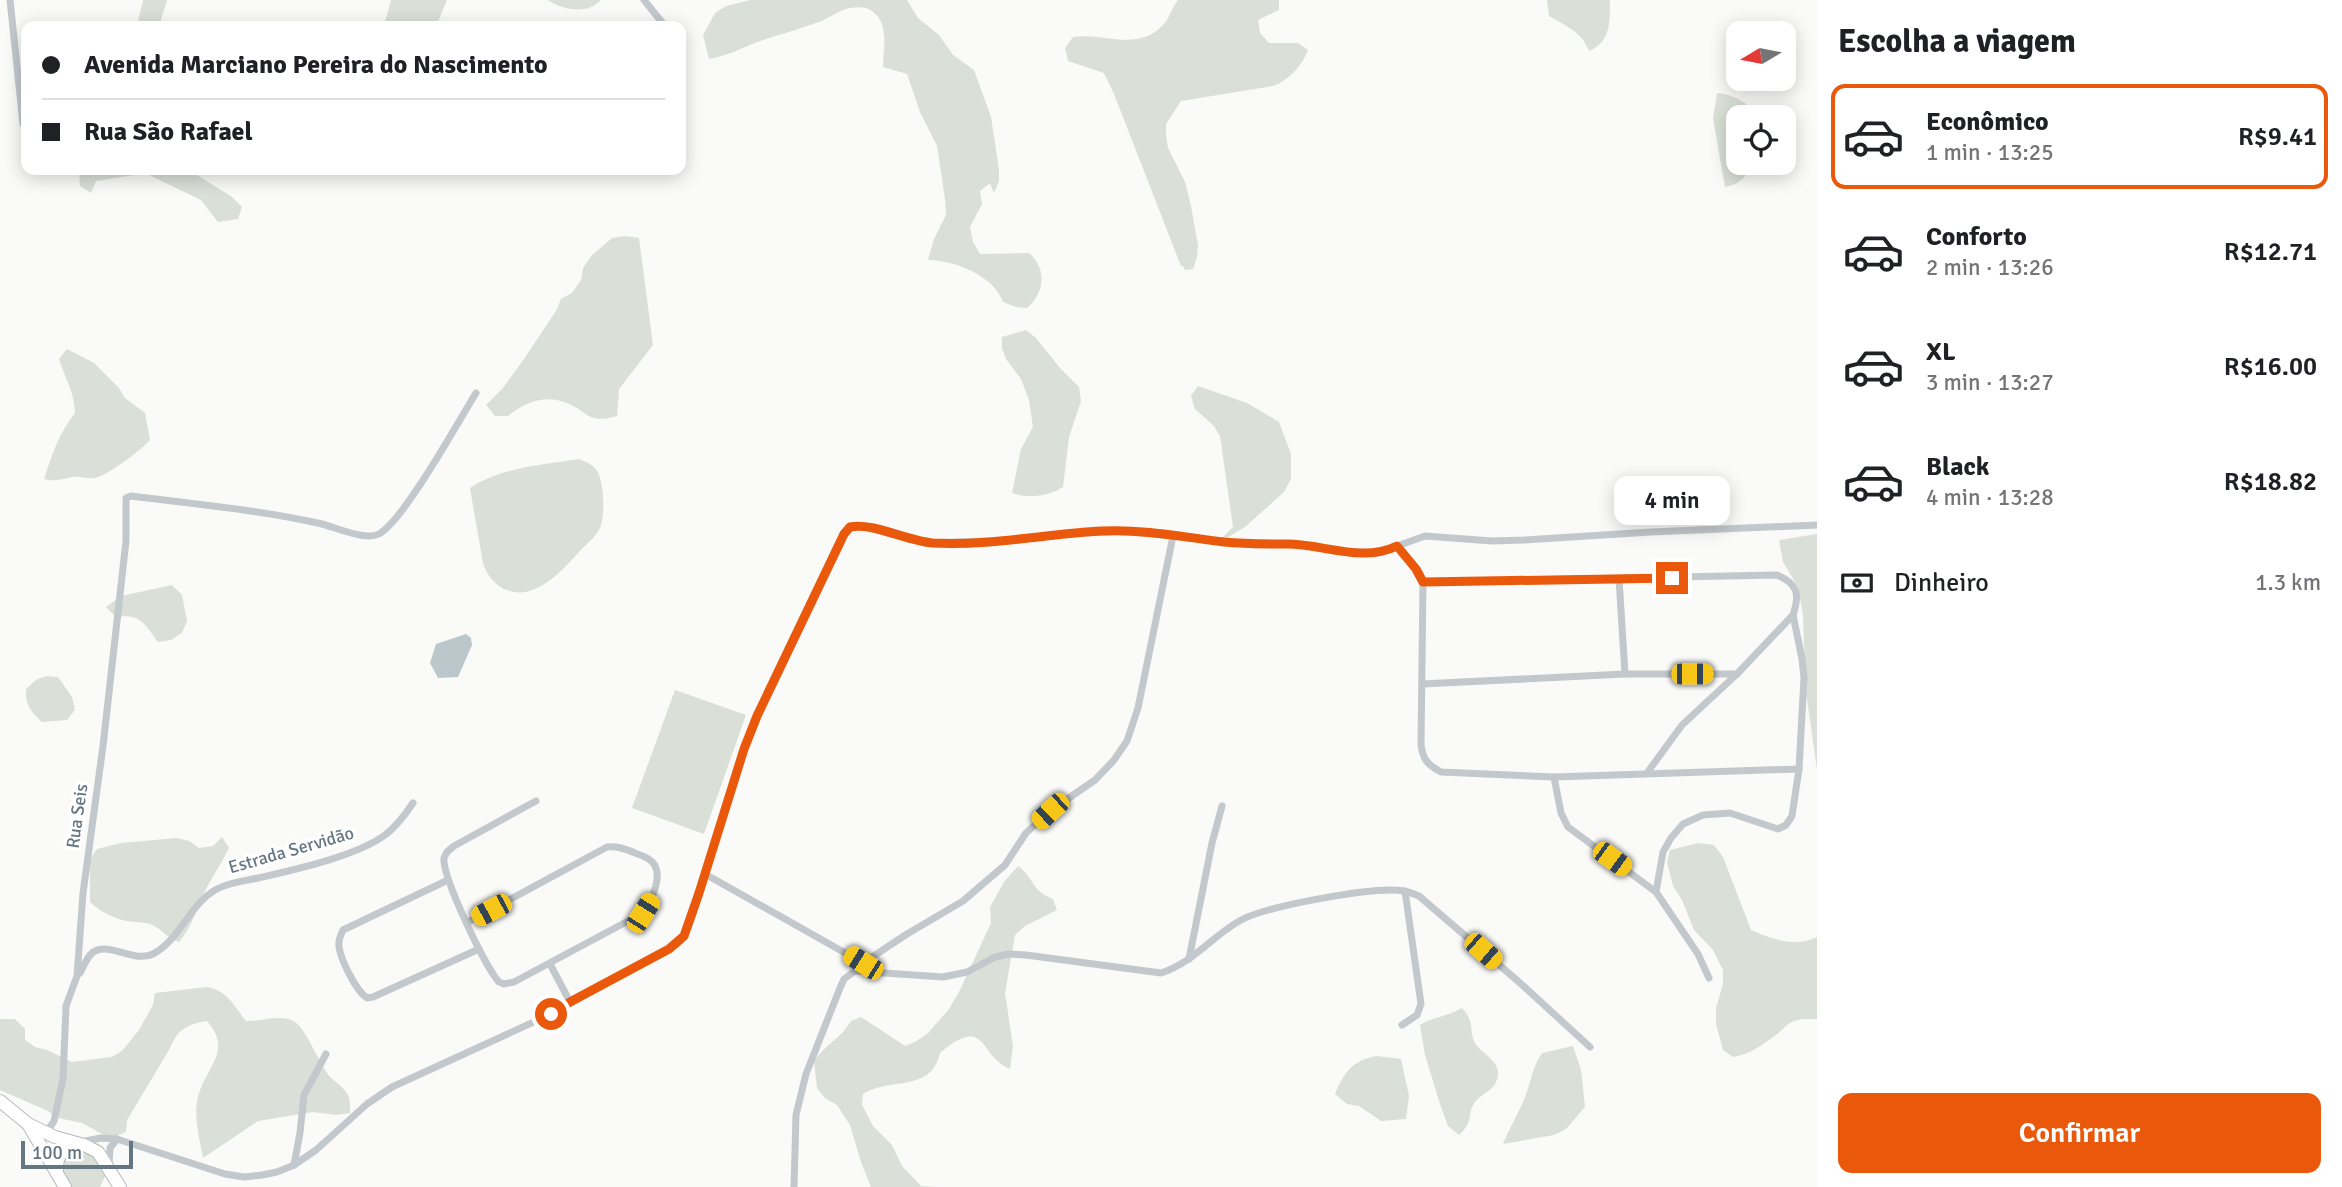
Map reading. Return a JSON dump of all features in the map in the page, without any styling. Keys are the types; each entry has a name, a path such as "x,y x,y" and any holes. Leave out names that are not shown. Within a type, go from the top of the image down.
{"main road":[{"path":"0,1101 27,1124 98,1152 120,1187"},
{"path":"27,1124 65,1187"},
{"path":"57,1173 56,1163 62,1151 75,1143"},
{"path":"109,1187 110,1168"}],"street":[{"path":"10,0 21,105"},
{"path":"644,0 661,21"},
{"name":"Rua Seis","path":"46,1133 54,1121 64,1079 66,1006 78,976 83,893 126,541 125,498 131,496 244,510 311,522 365,536 377,535 405,506 476,393"},
{"path":"75,1143 101,1138 117,1139 225,1174 244,1177 262,1175 293,1165 316,1150 367,1104 392,1087 522,1029 677,944 691,920 744,749 757,716 844,534 850,527 863,526 930,543 1016,540 1103,531 1254,545 1300,544 1351,553 1375,554 1425,536 1492,541 1817,525"},
{"path":"794,1187 796,1115 806,1074 844,979 863,963 963,901 1005,865 1026,833 1050,811 1095,780 1127,741 1138,708 1173,536"},
{"path":"1397,546 1423,582 1421,745 1422,755 1432,767 1441,772 1554,777 1799,769"},
{"path":"1423,582 1777,575 1788,580 1795,587 1797,603 1793,615 1737,674 1682,725 1647,773"},
{"path":"1619,579 1625,674"},
{"path":"1656,891 1662,852 1683,824 1703,815 1730,813 1747,817 1768,827 1782,828 1792,816 1799,769 1804,678 1793,615"},
{"path":"1422,684 1625,674 1737,674"},
{"path":"1554,777 1561,813 1568,827 1656,891 1693,944 1709,978"},
{"path":"468,922 607,848 621,847 648,858 654,864 657,873 651,900 643,913 550,964 514,982 499,982 480,949 448,880 443,863 447,852 536,801"},
{"name":"Estrada Servidão","path":"78,976 96,950 137,956 151,955 172,937 203,900 218,888 302,868 374,841 402,819 413,803"},
{"path":"1189,960 1222,806"},
{"path":"705,874 863,963"},
{"path":"448,880 343,930 339,948 347,966 358,989 367,998 480,949"},
{"path":"855,971 943,977 967,972 981,963 1009,954 1161,974 1189,960 1231,926 1256,914 1308,901 1380,891 1405,891 1419,896 1590,1047"},
{"path":"1402,1025 1417,1015 1421,1004 1405,891"},
{"path":"550,964 570,1002"},
{"path":"293,1165 304,1095 326,1054"},
{"path":"110,1168 110,1149 117,1139"}],"shaded area":[{"path":"143,0 167,0 161,21 138,21"},
{"path":"391,0 447,0 438,21 385,21"},
{"path":"548,0 601,0 589,8 575,9"},
{"path":"750,0 907,0 918,18 939,35 953,55 974,70 991,117 999,181 994,193 990,183 980,191 982,204 970,227 973,242 980,254 1029,253 1035,259 1042,280 1037,295 1027,308 1003,302 991,284 972,271 950,263 928,260 934,239 946,215 937,146 920,112 907,74 883,67 884,37 878,16 866,8 846,9 822,21 709,59 703,35 715,13 726,6"},
{"path":"1178,0 1279,0 1279,10 1258,20 1260,33 1269,43 1298,43 1308,50 1294,72 1279,83 1181,101 1166,124 1168,148 1185,182 1198,245 1193,269 1185,270 1181,266 1104,73 1068,61 1065,48 1073,37 1120,40 1143,38 1164,24"},
{"path":"1547,0 1610,0 1608,30 1602,42 1589,51 1578,34 1549,16"},
{"path":"1717,93 1729,95 1747,105 1726,105 1726,175 1746,175 1742,180 1725,187 1713,118"},
{"path":"79,175 135,175 96,181 91,193 80,186"},
{"path":"149,175 197,175 232,197 242,207 238,219 218,222 201,200"},
{"path":"612,238 639,238 653,345 619,389 617,416 594,418 566,403 549,399 524,405 508,416 495,416 486,405 503,388 524,359 561,299 572,293 592,255"},
{"path":"1026,330 1079,387 1081,401 1069,437 1063,487 1032,496 1012,493 1021,449 1033,427 1029,400 1021,379 1006,359 1002,348 1002,337"},
{"path":"67,349 94,363 119,388 125,398 145,413 150,440 124,462 95,478 47,480 44,479 56,444 75,413 72,393 59,359"},
{"path":"1198,386 1247,403 1279,422 1291,454 1291,479 1284,492 1245,527 1215,545 1233,527 1220,436 1214,426 1195,409 1191,396"},
{"path":"579,459 593,467 601,480 603,509 598,532 545,584 524,592 502,588 490,577 483,563 470,488 509,471"},
{"path":"1817,534 1817,770 1805,685 1803,615 1798,587 1783,562 1779,540"},
{"path":"172,585 182,595 187,621 182,633 171,640 158,642 141,621 131,617 116,617 106,607 121,596"},
{"path":"466,634 471,638 472,645 458,677 438,678 430,663 436,644"},
{"path":"46,676 58,677 72,697 75,710 67,720 42,722 30,708 26,689"},
{"path":"675,690 746,715 704,834 632,808"},
{"path":"222,837 229,848 179,942 151,924 116,918 90,902 90,859 97,849 121,843 177,838 189,841 199,848 213,846"},
{"path":"1698,843 1714,845 1723,857 1751,930 1792,942 1817,937 1817,1019 1793,1021 1756,1048 1733,1057 1723,1050 1716,1024 1723,970 1713,950 1694,930 1673,886 1667,862 1670,850"},
{"path":"1018,866 1040,892 1053,899 1057,910 1025,926 1015,935 1005,993 1013,1046 1010,1069 1000,1063 975,1037 966,1037 940,1053 935,1066 919,1079 863,1094 862,1105 873,1126 892,1145 902,1166 921,1186 936,1187 871,1187 850,1125 837,1105 825,1098 817,1088 814,1061 851,1021 861,1017 905,1046 928,1033 949,1009 959,992 991,923 990,907 1004,882"},
{"path":"207,987 226,996 246,1021 284,1018 299,1025 327,1073 348,1094 350,1113 336,1115 313,1112 258,1121 203,1158 196,1109 200,1090 214,1061 218,1043 215,1032 207,1021 188,1026 179,1033 127,1120 126,1132 116,1136 104,1135 82,1123 58,1118 0,1090 0,1019 15,1019 25,1029 25,1040 35,1047 72,1062 112,1057 122,1051 139,1030 153,1005 155,993"},
{"path":"1462,1008 1469,1018 1475,1043 1496,1065 1498,1077 1495,1084 1475,1102 1469,1122 1459,1135 1448,1126 1440,1104 1425,1055 1420,1025"},
{"path":"1573,1046 1581,1070 1585,1107 1566,1129 1554,1135 1503,1144 1542,1053"},
{"path":"1377,1056 1401,1059 1409,1096 1406,1119 1381,1121 1359,1106 1347,1104 1335,1094 1350,1068"},
{"path":"78,1148 94,1150 106,1174 100,1187 66,1187 61,1163 65,1156"}],"route":[{"path":"551,1014 669,949 684,936 757,716 844,534 850,527 863,526 930,543 1016,540 1124,531 1254,545 1300,544 1351,553 1375,554 1397,546 1423,582 1672,578"}]}
